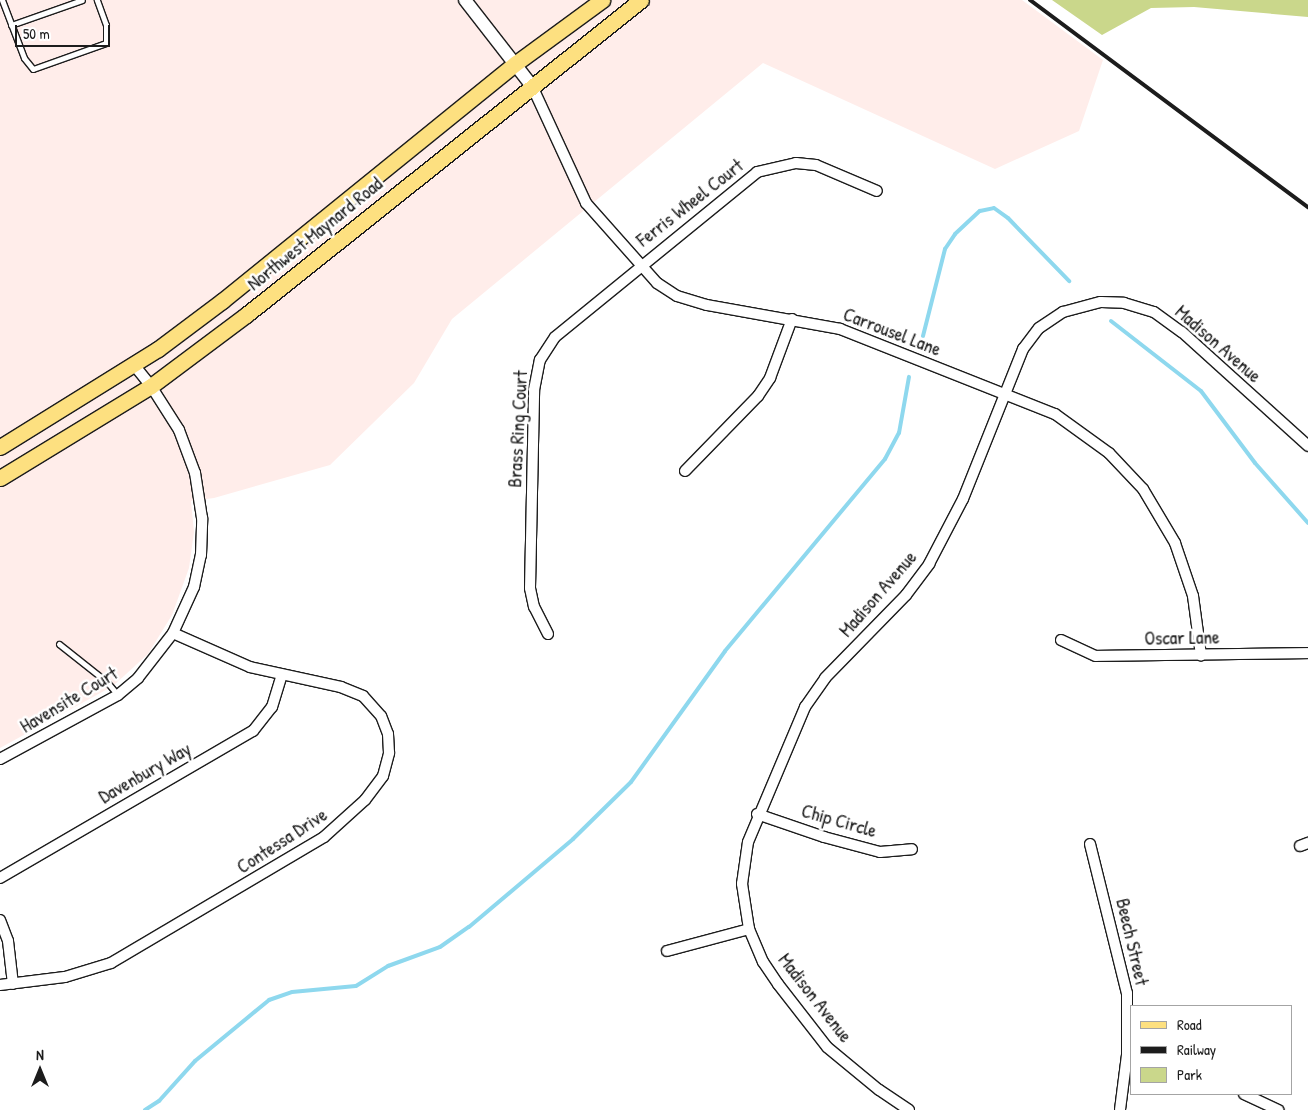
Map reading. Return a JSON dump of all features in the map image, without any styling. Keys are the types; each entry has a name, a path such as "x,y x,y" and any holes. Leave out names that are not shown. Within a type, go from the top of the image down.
{"main road":[{"name":"Northwest Maynard Road","path":"0,447 134,365 229,296 516,63 602,0"},
{"name":"Northwest Maynard Road","path":"0,478 151,386 246,315 641,0"}],"street":[{"path":"465,0 516,63 532,86"},
{"name":"Carrousel Lane","path":"532,86 586,203 639,266 677,296 706,305 840,329 1055,414 1076,427 1109,453 1143,489 1181,557 1197,613 1201,655"},
{"name":"Ferris Wheel Court","path":"639,266 757,172 796,163 816,165 877,191"},
{"name":"Brass Ring Court","path":"548,634 534,607 530,588 537,370 555,337 639,266"},
{"name":"Madison Avenue","path":"909,1110 879,1090 827,1047 763,962 749,929 742,870 757,814 792,734 814,691 906,595 940,545 963,499 1023,349 1052,318 1080,306 1101,302 1140,306 1165,319 1308,446"},
{"path":"685,471 758,396 770,378 792,319"},
{"name":"Havensite Court","path":"0,759 118,695 138,678 173,634 199,570 202,518 195,473 184,441 151,386 134,365"},
{"name":"Contessa Drive","path":"0,985 65,977 111,963 305,850 342,823 376,787 387,765 389,743 385,724 373,705 363,696 341,687 282,675 228,659 173,634"},
{"name":"Oscar Lane","path":"1061,640 1096,656 1308,653"},
{"name":"Davenbury Way","path":"0,878 253,731 272,707 282,675"},
{"name":"Chip Circle","path":"757,814 824,837 880,852 912,849"},
{"name":"Beech Street","path":"1090,844 1127,993 1129,1055 1120,1110"},
{"path":"0,920 8,941 13,984"},
{"path":"667,951 749,929"},
{"path":"1246,1095 1279,1110"}],"lane":[{"path":"2,0 28,64 40,69 106,43 106,25 97,0"},
{"path":"11,25 82,0"},
{"path":"59,644 107,682 118,695"}],"shaded area":[{"path":"0,0 1022,0 1103,60 1079,131 995,169 763,63 452,319 414,383 330,465 214,498 191,501 194,532 189,568 172,615 148,654 113,686 0,748"}],"green space":[{"path":"1052,0 1308,0 1308,17 1194,7 1151,8 1102,35"}],"waterway":[{"path":"923,336 945,249 955,234 980,211 994,208 1008,218 1069,281"},
{"path":"1111,321 1201,391 1255,463 1308,523"},
{"path":"145,1110 159,1101 195,1061 269,1000 292,992 356,986 388,966 440,947 469,927 573,839 631,782 725,651 885,459 899,433 909,377"}],"railway":[{"path":"1030,0 1308,207"}]}
